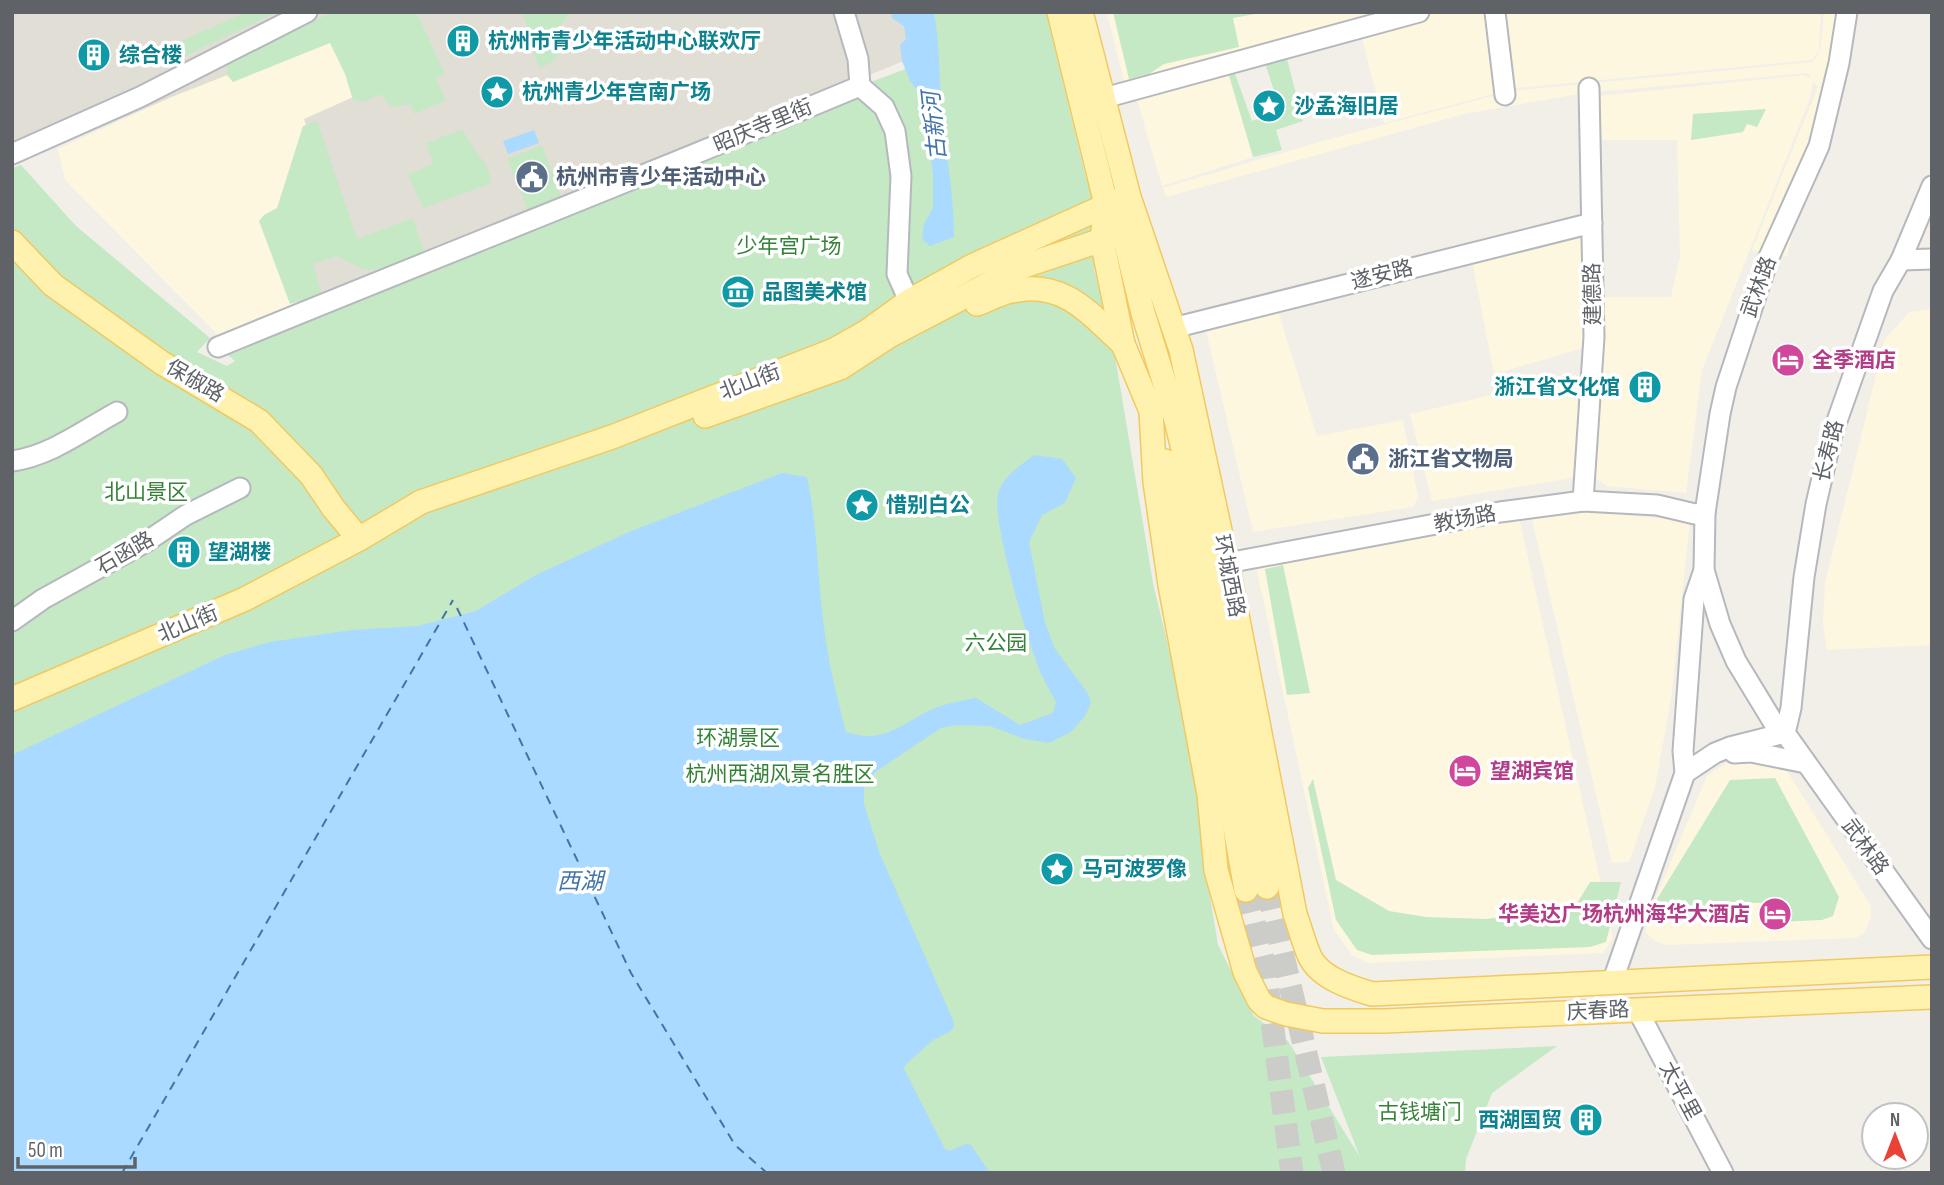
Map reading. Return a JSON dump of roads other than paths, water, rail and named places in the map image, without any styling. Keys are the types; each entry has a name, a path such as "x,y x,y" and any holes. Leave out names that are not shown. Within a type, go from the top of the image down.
{"main road":[{"name":"环城西路","path":"1059,12 1106,204 1102,240 1124,344 1151,411 1184,536 1257,888 1202,527 1176,420 1143,313 1125,239 1129,197"},
{"name":"环城西路","path":"1081,12 1129,197 1181,350 1227,563 1295,914 1311,960"},
{"name":"北山街","path":"12,699 246,599 359,539 421,502 612,437 834,349 866,332 908,301 972,266 1106,204 1129,197"},
{"name":"北山街","path":"359,539 840,368 889,336 1021,267 1102,240"},
{"name":"保俶路","path":"12,242 53,285 162,363 259,421 310,475 359,539"},
{"path":"889,336 1013,290 1042,289 1075,300 1124,344"},
{"name":"环城西路","path":"1151,411 1155,482 1170,585 1209,794 1216,870 1245,972 1259,1000 1266,1007"},
{"name":"庆春路","path":"1311,960 1347,986 1372,994 1932,967"},
{"name":"庆春路","path":"1266,1007 1323,1021 1384,1021 1932,997"}],"street":[{"path":"12,153 140,97 307,12"},
{"path":"844,12 858,59 860,86 884,107 895,131 901,176 897,274 908,301"},
{"path":"1104,97 1419,12"},
{"path":"1494,12 1505,95"},
{"name":"武林路","path":"1847,12 1839,63 1819,146 1769,257 1726,387 1705,513 1704,570 1720,624 1736,661 1775,725 1785,733 1932,939"},
{"name":"昭庆寺里街","path":"218,347 860,86"},
{"name":"建德路","path":"1583,501 1594,337 1589,88"},
{"name":"长寿路","path":"1785,733 1791,708 1804,577 1816,504 1832,435 1883,291 1901,260 1932,186"},
{"name":"遂安路","path":"1173,328 1592,223"},
{"path":"1901,260 1932,259"},
{"path":"12,461 30,459 117,412"},
{"name":"石函路","path":"12,621 43,599 146,542 186,515 240,488"},
{"name":"教场路","path":"1227,563 1500,512 1583,501 1657,505 1695,514 1705,513"},
{"name":"武林路","path":"1612,983 1685,773 1683,751 1694,599 1704,570"},
{"path":"1685,773 1715,753 1730,747 1785,733"},
{"path":"1715,753 1751,752 1806,763"},
{"name":"太平里","path":"1637,1009 1723,1173"}],"water":[{"name":"古新河","path":"891,12 934,12 954,237 930,246 922,239 924,224 933,208 933,174 924,99 910,81 902,61 900,45 906,39 904,26 892,18"},
{"path":"534,130 539,143 508,154 503,141"},
{"name":"西湖","path":"1034,455 1062,459 1076,478 1065,503 1042,515 1029,542 1045,623 1055,649 1087,692 1091,702 1085,716 1071,732 1049,743 1025,739 990,726 957,725 941,728 875,772 864,788 864,804 880,854 954,1026 951,1031 933,1040 906,1064 904,1069 945,1149 950,1151 966,1144 971,1145 990,1173 12,1173 12,755 225,655 270,642 352,630 418,626 476,611 536,575 629,532 782,473 807,477 826,640 846,732 871,736 882,734 938,707 976,698 1020,725 1053,713 1056,702 1037,664 1021,615 997,508 998,494 1003,482"}],"tunnel":[{"path":"1267,887 1334,1173"},
{"path":"1246,890 1265,968 1292,1173"}],"place":[{"name":"杭州市青少年活动中心联欢厅","path":"463,41"},
{"name":"综合楼","path":"94,55"},
{"name":"杭州青少年宫南广场","path":"497,92"},
{"name":"沙孟海旧居","path":"1269,106"},
{"name":"杭州市青少年活动中心","path":"532,177"},
{"name":"品图美术馆","path":"738,292"},
{"name":"全季酒店","path":"1788,360"},
{"name":"浙江省文化馆","path":"1645,387"},
{"name":"浙江省文物局","path":"1363,459"},
{"name":"惜别白公","path":"862,505"},
{"name":"望湖楼","path":"184,552"},
{"name":"望湖宾馆","path":"1465,771"},
{"name":"马可波罗像","path":"1057,869"},
{"name":"华美达广场杭州海华大酒店","path":"1775,914"},
{"name":"西湖国贸","path":"1586,1120"}],"park label":[{"name":"少年宫广场","path":"789,246"},
{"name":"北山景区","path":"146,492"},
{"name":"六公园","path":"996,643"},
{"name":"环湖景区","path":"738,738"},
{"name":"杭州西湖风景名胜区","path":"780,774"},
{"name":"古钱塘门","path":"1420,1112"}]}
